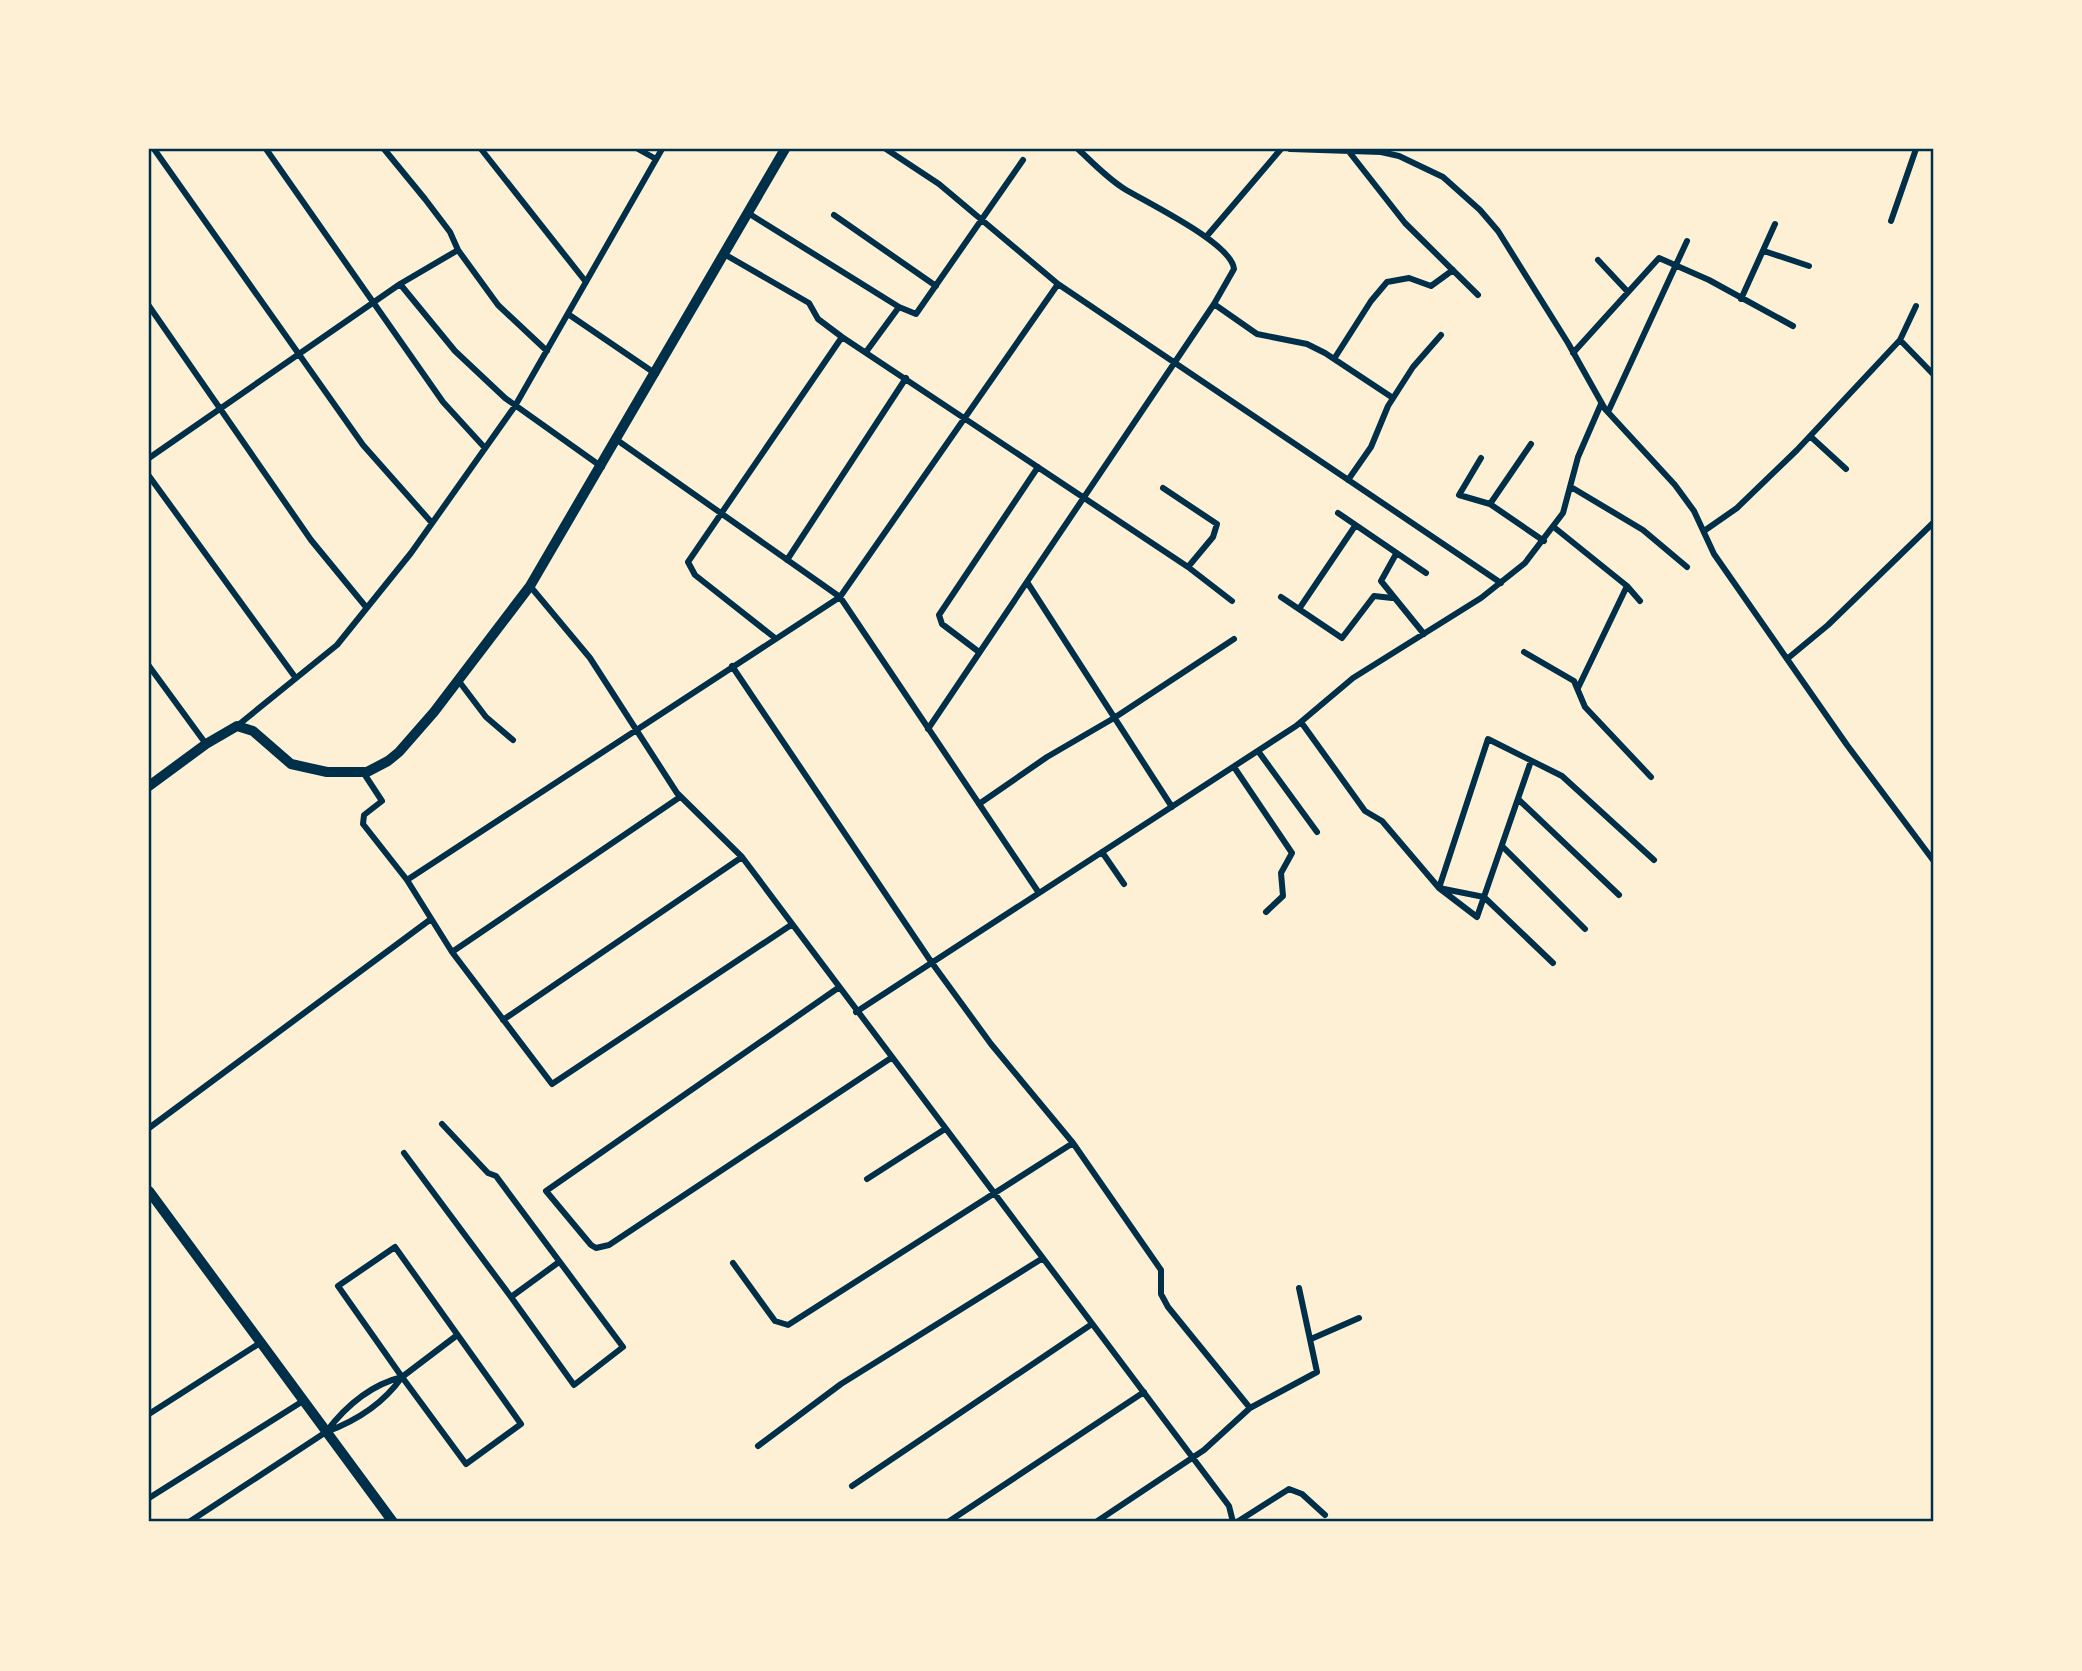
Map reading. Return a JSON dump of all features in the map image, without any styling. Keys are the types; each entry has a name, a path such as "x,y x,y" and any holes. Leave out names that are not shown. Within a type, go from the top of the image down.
{"main road":[{"path":"149,786 206,744 237,726 253,731 291,764 327,772 363,772 377,768 393,757 458,680 530,586 602,467 785,149"},
{"path":"149,1191 393,1522"}],"street":[{"path":"154,149 378,465 432,523"},
{"path":"266,149 443,402 485,448"},
{"path":"384,149 450,232 458,250 511,319 547,351"},
{"path":"481,149 586,282"},
{"path":"638,149 656,159"},
{"path":"237,726 337,645 432,523 515,406 662,149"},
{"path":"886,149 939,184 1058,284 1501,583"},
{"path":"928,729 1214,304 1234,269 1233,264 1206,237 1121,187 1078,149"},
{"path":"1206,237 1282,149"},
{"path":"1290,149 1350,153 1377,150 1419,164 1443,177 1480,209 1498,231 1601,404 1675,485 1704,531 1714,554 1933,860"},
{"path":"1891,221 1916,149"},
{"path":"1350,153 1405,223 1478,295"},
{"path":"748,213 899,307 916,314 1023,160"},
{"path":"834,215 936,286"},
{"path":"1741,299 1775,224"},
{"path":"1608,412 1687,241"},
{"path":"149,458 374,302 458,250"},
{"path":"1763,251 1809,266"},
{"path":"724,254 809,303 818,319 842,337 1188,567 1233,601"},
{"path":"1573,353 1659,258 1793,326"},
{"path":"1598,260 1628,291"},
{"path":"1334,359 1380,288 1387,282 1409,278 1431,286 1453,270"},
{"path":"407,880 840,597 1058,284"},
{"path":"400,285 455,351 515,406 602,467"},
{"path":"1214,304 1258,334 1307,344 1393,398"},
{"path":"149,306 311,540 366,607"},
{"path":"1704,531 1752,494 1810,436 1900,340 1916,306"},
{"path":"866,352 899,307"},
{"path":"568,314 656,374"},
{"path":"1348,480 1371,447 1393,398 1413,367 1441,335"},
{"path":"775,638 687,566 842,337"},
{"path":"1900,340 1933,374"},
{"path":"788,560 906,378"},
{"path":"856,1012 1234,767 1301,722 1353,678 1501,583 1525,563 1555,528 1571,487 1581,448 1601,404"},
{"path":"1810,436 1846,469"},
{"path":"617,440 840,597 1039,893"},
{"path":"1490,504 1531,444"},
{"path":"1481,458 1459,495 1490,504 1544,541"},
{"path":"979,652 942,624 939,615 1038,467"},
{"path":"149,476 295,677"},
{"path":"1571,487 1643,530 1688,567"},
{"path":"1163,488 1217,524 1213,537 1188,567"},
{"path":"1338,513 1426,573"},
{"path":"1787,659 1828,625 1933,523"},
{"path":"1300,609 1355,526"},
{"path":"1555,528 1627,586 1640,601"},
{"path":"1396,554 1381,581 1392,598 1424,634"},
{"path":"1027,582 1172,807"},
{"path":"530,586 579,643 680,797 742,857 1230,1506 1235,1522 1289,1489 1302,1494 1325,1516"},
{"path":"1578,688 1627,586"},
{"path":"1281,597 1342,638 1374,596 1392,598"},
{"path":"979,804 1047,757 1114,718 1234,639"},
{"path":"1524,652 1569,676 1578,688 1585,707 1651,777"},
{"path":"149,666 206,744"},
{"path":"732,666 932,963 990,1044 1073,1143 1107,1197 1161,1270 1161,1294 1168,1307 1250,1408"},
{"path":"458,680 486,717 513,740"},
{"path":"1301,722 1365,811 1382,821 1439,888 1477,917 1531,761"},
{"path":"1439,888 1488,739 1562,776 1654,860"},
{"path":"1258,751 1317,832"},
{"path":"1234,767 1292,853 1281,873 1283,896 1266,912"},
{"path":"363,772 382,801 361,820 407,880 452,953 552,1084 791,925"},
{"path":"452,953 680,797"},
{"path":"1518,799 1619,895"},
{"path":"1502,846 1585,929"},
{"path":"1102,852 1124,884"},
{"path":"503,1020 742,857"},
{"path":"1439,888 1484,897 1553,962"},
{"path":"149,1128 431,919"},
{"path":"838,988 546,1191 591,1245 596,1248 609,1245 891,1058"},
{"path":"404,1153 574,1385 623,1347 496,1176 488,1173 443,1124"},
{"path":"867,1179 945,1129"},
{"path":"733,1263 775,1321 788,1325 1073,1143"},
{"path":"394,1247 521,1424 466,1464 402,1377 338,1286 394,1247"},
{"path":"758,1446 841,1384 1043,1258"},
{"path":"511,1297 559,1262"},
{"path":"1096,1522 1193,1458 1250,1408 1317,1372 1299,1288"},
{"path":"1311,1339 1359,1318"},
{"path":"852,1486 1092,1324"},
{"path":"189,1522 326,1432 351,1422 391,1393 402,1377 456,1336"},
{"path":"149,1404 151,1412 260,1343"},
{"path":"326,1432 342,1410 384,1382 402,1377"},
{"path":"948,1522 1144,1392"},
{"path":"149,1498 303,1401"}]}
